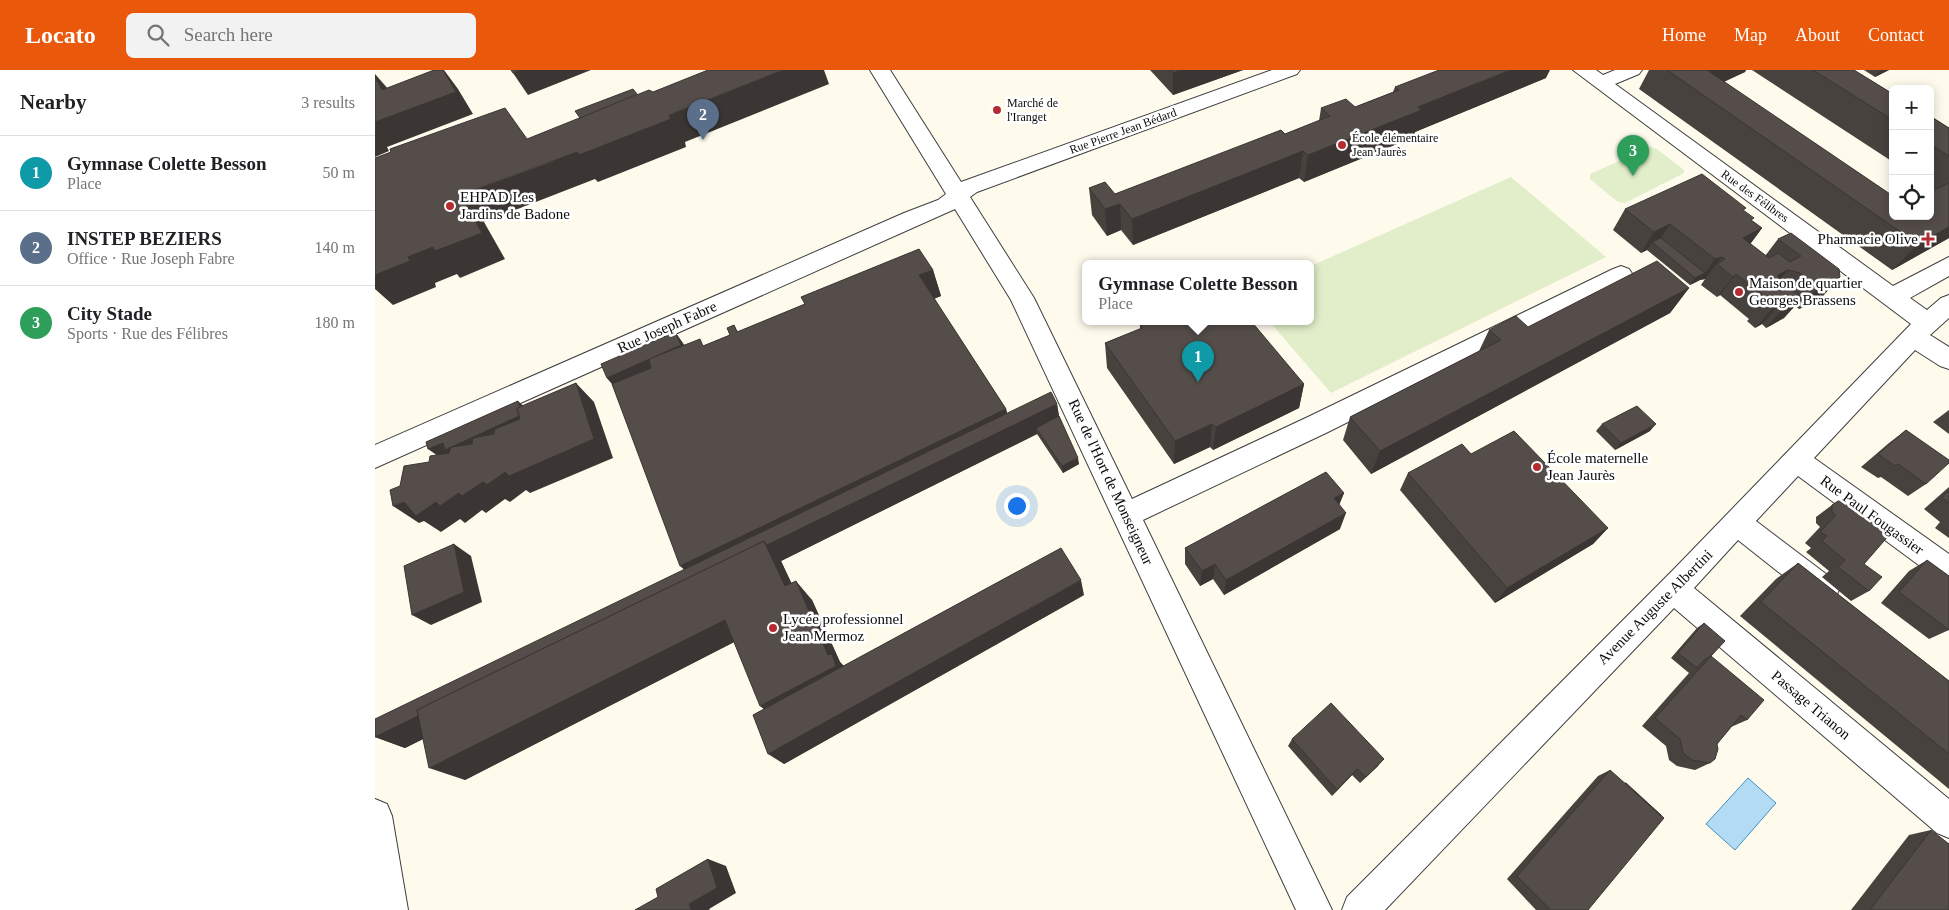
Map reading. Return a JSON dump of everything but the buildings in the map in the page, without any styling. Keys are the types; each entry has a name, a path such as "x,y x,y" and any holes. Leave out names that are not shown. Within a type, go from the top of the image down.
{"street":[{"name":"Rue de l'Hort de Monseigneur","path":"880,70 1022,298 1314,910"},
{"name":"Rue Pierre Jean Bédard","path":"957,195 969,187 1289,70"},
{"name":"Rue des Félibres","path":"1583,70 1893,297 1920,330 1949,359"},
{"path":"1601,83 1632,70"},
{"name":"Rue Joseph Fabre","path":"375,457 903,222 946,205 957,195"},
{"path":"1893,297 1949,265"},
{"path":"1126,515 1319,424 1621,276"},
{"name":"Avenue Auguste Albertini","path":"1360,910 1673,588 1920,330 1949,304"},
{"name":"Rue Paul Fougassier","path":"1795,459 1949,571"},
{"path":"1736,522 1847,608"},
{"name":"Passage Trianon","path":"1673,588 1949,821"},
{"path":"375,816 390,910"}],"green space":[{"path":"1651,147 1657,149 1684,170 1684,173 1625,203 1618,202 1590,179 1590,174"},
{"path":"1511,177 1606,257 1331,393 1272,325 1314,325 1314,265"}],"water":[{"path":"1748,778 1776,803 1735,850 1706,824"}],"place":[{"name":"Marché de l'Iranget","path":"997,110"},
{"name":"INSTEP BEZIERS","path":"703,140"},
{"name":"École élémentaire Jean Jaurès","path":"1342,145"},
{"name":"City Stade","path":"1633,176"},
{"name":"EHPAD Les Jardins de Badone","path":"450,206"},
{"name":"Pharmacie Olive","path":"1928,239"},
{"name":"Maison de quartier Georges Brassens","path":"1739,292"},
{"name":"Gymnase Colette Besson","path":"1198,382"},
{"name":"École maternelle Jean Jaurès","path":"1537,467"},
{"name":"Lycée professionnel Jean Mermoz","path":"773,628"}]}
